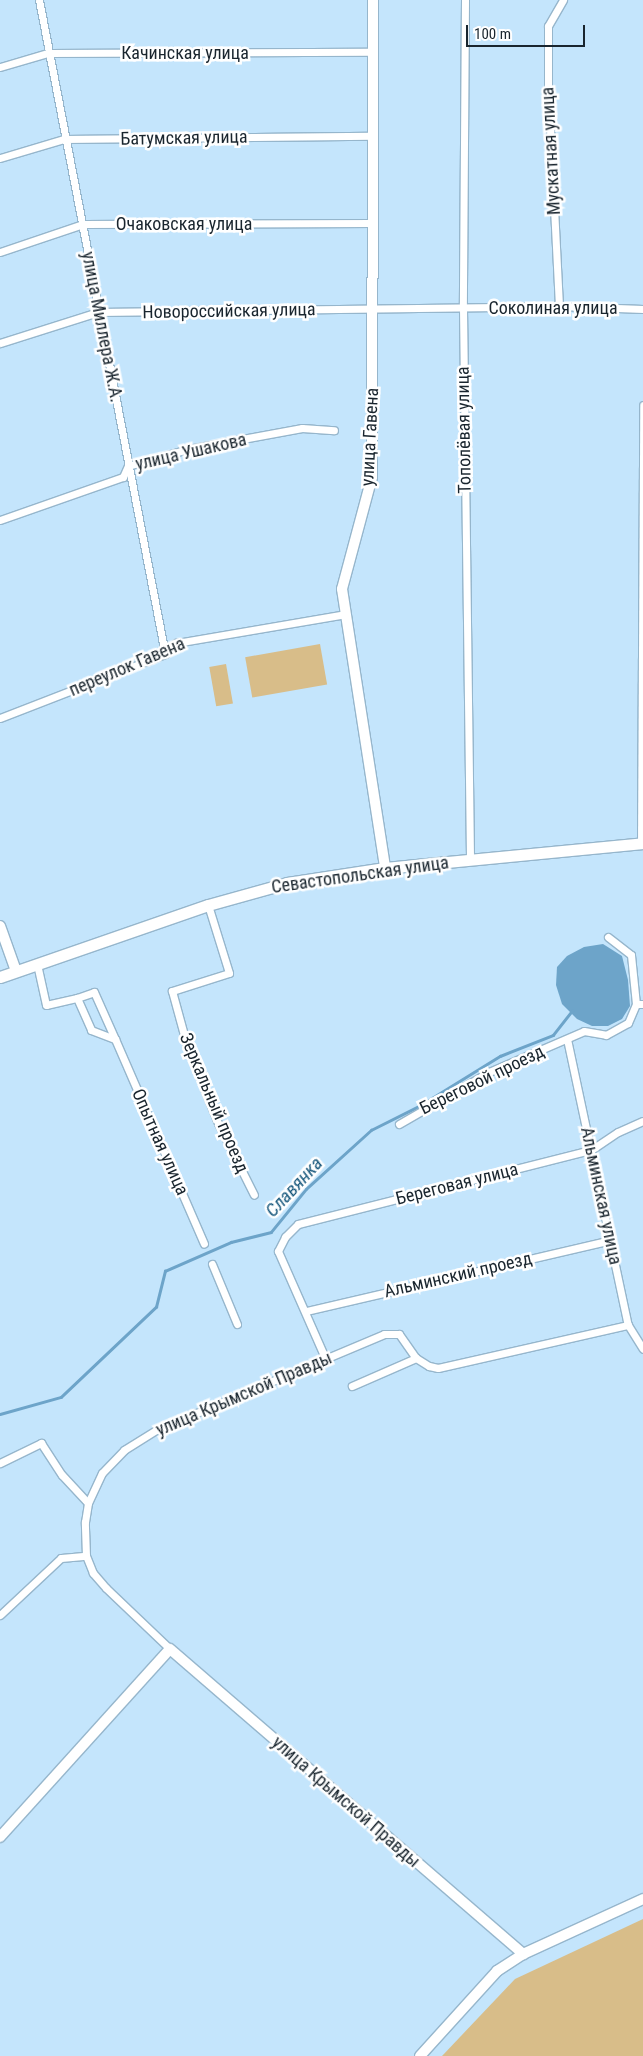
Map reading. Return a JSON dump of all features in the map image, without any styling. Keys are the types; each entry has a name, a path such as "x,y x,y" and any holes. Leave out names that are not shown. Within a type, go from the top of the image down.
{"main road":[{"name":"Севастопольская улица","path":"0,977 208,905 286,883 385,868 642,843"}],"street":[{"name":"улица Миллера Ж.А.","path":"39,0 64,139 83,224 98,312 165,654"},
{"name":"улица Гавена","path":"373,0 374,309 372,477 342,589 385,868"},
{"name":"Тополёвая улица","path":"465,0 463,308 470,860"},
{"name":"Мускатная улица","path":"560,306 548,26 562,0"},
{"name":"Качинская улица","path":"0,67 48,53 373,52"},
{"name":"Батумская улица","path":"0,158 64,139 372,136"},
{"name":"Очаковская улица","path":"0,252 83,224 373,223"},
{"name":"Соколиная улица","path":"463,308 560,306 643,309"},
{"name":"Новороссийская улица","path":"0,343 98,312 463,308"},
{"path":"642,843 643,405"},
{"name":"улица Ушакова","path":"0,520 123,477 128,466 188,449 302,428 334,430"},
{"name":"переулок Гавена","path":"0,718 165,654 176,643 346,614"},
{"name":"Зеркальный проезд","path":"208,905 229,973 172,991 187,1046 218,1123 254,1195"},
{"path":"0,926 16,971"},
{"path":"608,937 631,955 640,1004"},
{"name":"Опытная улица","path":"37,964 46,1005 94,992 204,1244"},
{"path":"77,998 91,1030 115,1039"},
{"name":"Береговой проезд","path":"399,1124 489,1072 584,1031 606,1035 628,1023 640,1004"},
{"name":"Альминская улица","path":"567,1039 628,1324 643,1349"},
{"name":"Береговая улица","path":"306,1310 278,1250 285,1237 298,1224 591,1150 618,1132 643,1122"},
{"name":"Альминский проезд","path":"306,1310 610,1240"},
{"path":"212,1264 237,1324"},
{"path":"306,1310 326,1360"},
{"path":"416,1358 429,1366 438,1368 628,1324"},
{"name":"улица Крымской Правды","path":"352,1386 416,1358 399,1334 392,1332 326,1360 211,1404 156,1430 112,1461 102,1473 88,1503 84,1522 86,1556 93,1573 106,1588 170,1649 523,1954"},
{"path":"0,1463 41,1444 71,1485 88,1503"},
{"path":"0,1615 61,1558 86,1556"},
{"path":"0,1837 170,1649"},
{"path":"420,2056 497,1971 523,1954 643,1900"}],"shaded area":[{"path":"320,644 327,684 252,698 245,657"},
{"path":"226,664 233,703 216,706 209,667"},
{"path":"643,1919 643,2056 442,2056 515,1979"}],"water":[{"path":"603,944 622,956 628,980 630,1006 622,1019 608,1026 592,1026 577,1019 562,1004 556,985 557,967 567,956 584,947"}],"waterway":[{"name":"Славянка","path":"0,1414 61,1397 156,1307 165,1271 231,1242 271,1232 306,1189 371,1130 419,1106 500,1056 553,1035 572,1011"}]}
